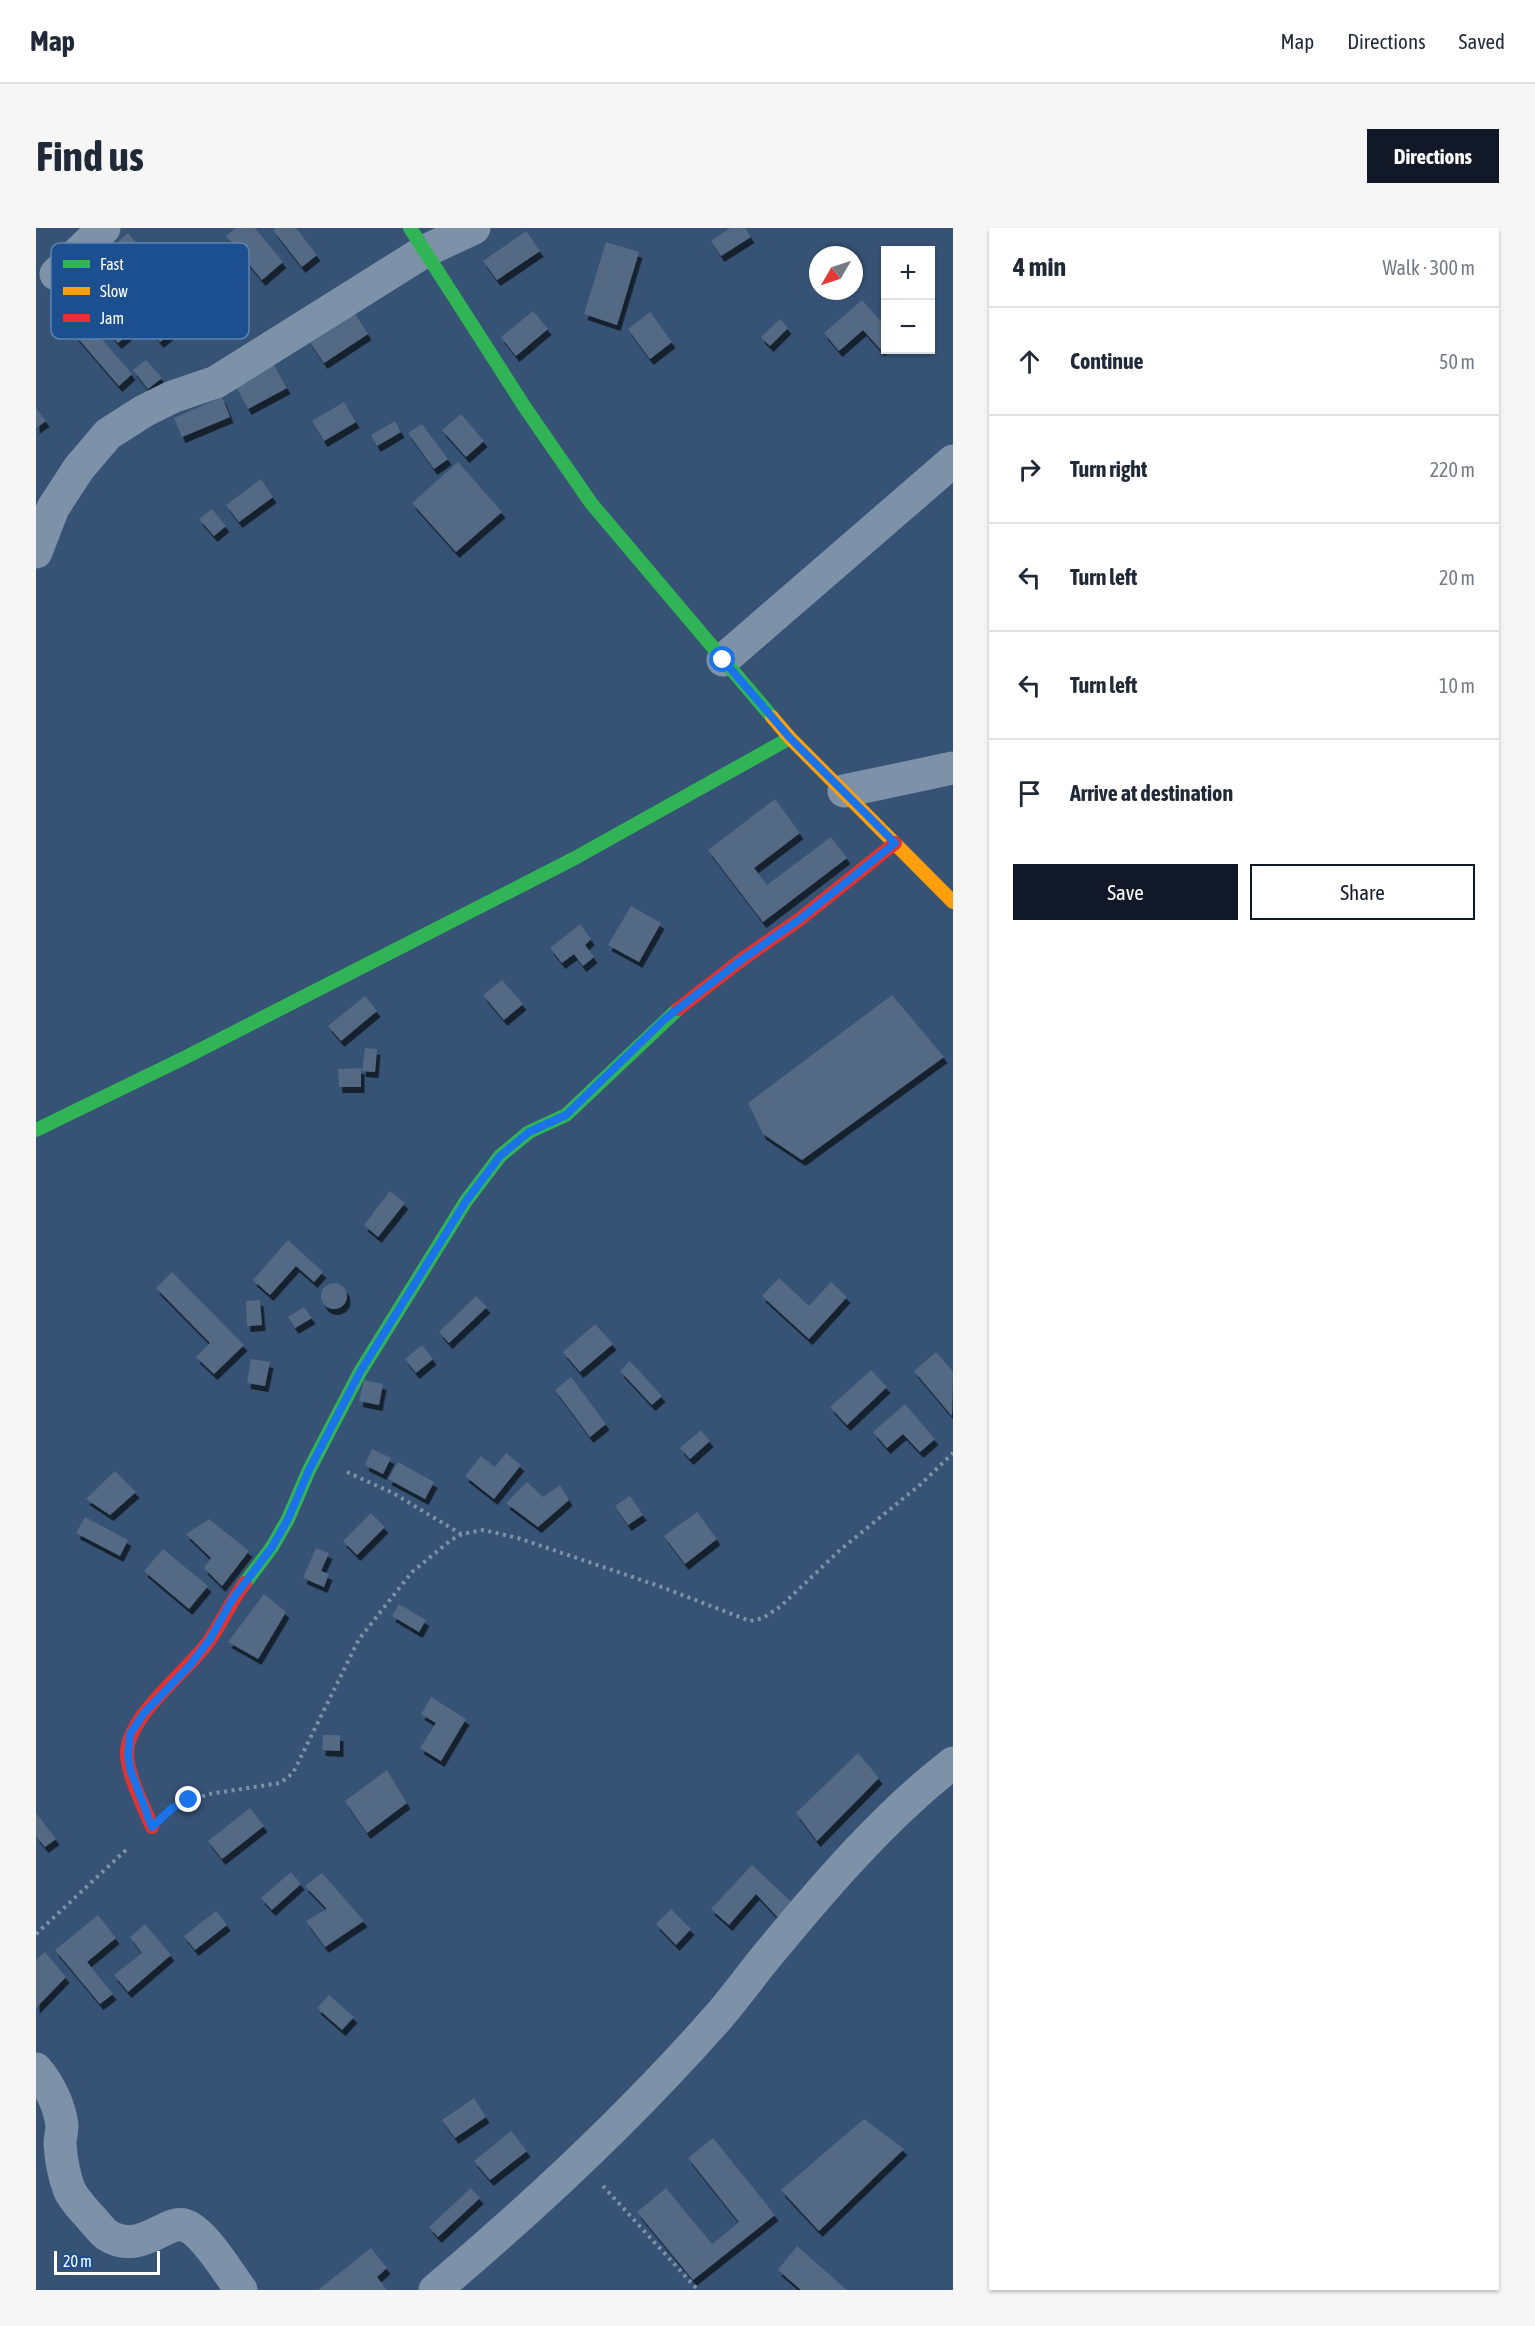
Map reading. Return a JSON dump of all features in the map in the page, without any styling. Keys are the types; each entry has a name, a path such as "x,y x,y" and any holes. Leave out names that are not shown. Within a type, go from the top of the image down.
{"street":[{"path":"88,243 104,228"},
{"path":"36,552 53,508 79,468 108,434 171,397 216,382 417,239 474,228"},
{"path":"417,239 526,409 591,503 790,738 953,902"},
{"path":"723,660 953,461"},
{"path":"36,1131 186,1057 564,863 790,738"},
{"path":"844,791 953,768"},
{"path":"152,1827 130,1769 128,1755 130,1734 144,1713 210,1639 232,1600 272,1547 360,1372 466,1201 500,1156 529,1132 566,1115 666,1018 744,958 800,919 895,843"},
{"path":"435,2290 483,2250 581,2161 719,2015 831,1881 884,1826 948,1775"},
{"path":"36,2069 56,2103 62,2127 60,2142 63,2167 70,2191 106,2234 122,2241 142,2240 176,2225 184,2225 204,2241 241,2290"}],"path":[{"path":"36,1934 74,1896 172,1808 209,1794 280,1783 293,1773 298,1767 326,1702 359,1639 412,1572 451,1540 462,1534 483,1530 518,1538 659,1586 750,1621 757,1621 781,1606 840,1550 921,1484 953,1454"},
{"path":"316,1457 393,1493 462,1534"},
{"path":"581,2161 698,2290"}],"building":[{"path":"236,228 255,228 283,262 262,280 249,264 249,243 232,243 226,236"},
{"path":"296,228 317,255 302,267 273,230"},
{"path":"730,228 745,228 751,237 721,256 711,241"},
{"path":"526,231 540,251 497,280 483,261"},
{"path":"128,233 136,243 116,243"},
{"path":"606,242 639,252 617,325 584,314"},
{"path":"862,300 881,321 881,350 863,330 839,351 824,333"},
{"path":"352,309 368,334 324,363 307,338"},
{"path":"533,311 548,329 516,356 501,337"},
{"path":"650,312 672,342 650,359 628,329"},
{"path":"780,319 788,328 770,346 761,337"},
{"path":"78,339 102,339 132,374 119,386"},
{"path":"146,360 162,378 148,389 133,370"},
{"path":"274,365 287,388 248,409 235,385"},
{"path":"222,397 230,417 182,437 174,418"},
{"path":"344,402 356,422 324,441 312,421"},
{"path":"36,408 46,421 36,428"},
{"path":"461,414 484,441 466,457 442,430"},
{"path":"395,421 401,432 377,446 371,435"},
{"path":"422,424 448,459 434,469 408,433"},
{"path":"458,462 502,512 456,552 412,503"},
{"path":"261,479 273,497 239,522 226,505"},
{"path":"212,509 226,526 214,536 199,519"},
{"path":"775,799 800,833 754,868 767,885 831,837 847,858 763,922 708,850"},
{"path":"631,906 661,923 639,962 608,945"},
{"path":"580,924 591,939 585,945 594,957 583,966 574,954 562,963 550,948"},
{"path":"502,980 523,1004 504,1020 483,995"},
{"path":"892,995 944,1057 802,1160 763,1134 748,1103"},
{"path":"365,996 377,1011 341,1041 328,1026"},
{"path":"365,1048 377,1049 375,1072 362,1071"},
{"path":"361,1068 361,1087 339,1087 338,1069"},
{"path":"390,1191 405,1203 378,1237 364,1225"},
{"path":"288,1240 323,1272 314,1282 296,1266 270,1295 253,1280"},
{"path":"172,1272 244,1345 214,1374 196,1357 210,1343 156,1288"},
{"path":"779,1278 809,1306 831,1282 847,1297 809,1339 762,1296"},
{"path":"334,1283 343,1287 347,1296 343,1305 334,1309 325,1305 321,1296 325,1287"},
{"path":"476,1296 487,1307 449,1343 439,1332"},
{"path":"260,1300 262,1325 247,1326 246,1301"},
{"path":"304,1307 312,1318 295,1328 288,1317"},
{"path":"595,1324 613,1344 580,1372 563,1352"},
{"path":"422,1345 433,1359 416,1373 405,1359"},
{"path":"936,1352 953,1372 952,1416 914,1371"},
{"path":"251,1359 270,1362 265,1386 247,1383"},
{"path":"630,1361 662,1396 652,1405 620,1371"},
{"path":"871,1370 887,1387 847,1425 830,1407"},
{"path":"571,1377 606,1424 590,1437 555,1390"},
{"path":"364,1380 383,1384 379,1405 359,1401"},
{"path":"905,1404 935,1439 920,1452 903,1434 887,1448 873,1432"},
{"path":"701,1430 710,1441 690,1459 680,1448"},
{"path":"372,1449 391,1458 383,1474 365,1465"},
{"path":"506,1453 521,1465 494,1499 465,1476 481,1456 495,1467"},
{"path":"398,1462 434,1482 425,1499 388,1479"},
{"path":"115,1471 136,1492 110,1515 86,1499"},
{"path":"527,1482 543,1497 560,1485 569,1500 538,1527 506,1503"},
{"path":"630,1496 643,1515 628,1525 615,1506"},
{"path":"697,1512 717,1539 685,1564 664,1536"},
{"path":"371,1513 385,1527 357,1555 343,1541"},
{"path":"85,1517 128,1540 120,1556 76,1533"},
{"path":"209,1519 249,1551 222,1586 204,1568 211,1558 186,1534"},
{"path":"316,1548 329,1553 321,1571 329,1574 324,1587 303,1578"},
{"path":"163,1549 208,1586 189,1609 144,1571"},
{"path":"264,1594 286,1612 258,1659 228,1642"},
{"path":"399,1604 426,1620 419,1632 392,1616"},
{"path":"431,1697 466,1719 441,1761 420,1748 436,1723 421,1714"},
{"path":"323,1735 340,1735 340,1751 322,1750"},
{"path":"858,1753 879,1778 817,1841 796,1813"},
{"path":"387,1770 407,1803 367,1833 345,1801"},
{"path":"250,1808 264,1826 222,1859 208,1841"},
{"path":"36,1813 56,1839 45,1847 36,1836"},
{"path":"752,1865 801,1911 783,1923 756,1894 729,1925 711,1909"},
{"path":"291,1872 301,1884 272,1910 261,1898"},
{"path":"322,1873 364,1921 325,1947 306,1921 327,1909 305,1886"},
{"path":"671,1909 691,1929 676,1945 656,1924"},
{"path":"216,1911 227,1925 195,1950 184,1936"},
{"path":"98,1915 116,1938 87,1962 113,1994 100,2004 55,1950"},
{"path":"145,1924 171,1955 128,1992 114,1975 142,1953 130,1937"},
{"path":"45,1952 66,1977 36,2008 36,1960"},
{"path":"329,1995 354,2017 342,2030 317,2008"},
{"path":"474,2098 486,2117 455,2138 442,2120"},
{"path":"864,2119 904,2149 819,2231 781,2190"},
{"path":"511,2131 527,2151 490,2180 474,2161"},
{"path":"713,2138 775,2215 693,2280 637,2212 666,2188 712,2244 739,2222 688,2158"},
{"path":"471,2188 480,2198 438,2237 429,2227"},
{"path":"797,2246 847,2290 801,2290 778,2270"},
{"path":"371,2248 387,2268 377,2277 387,2290 318,2290"}],"traffic: fast":[{"path":"410,228 526,409 591,503 772,717"},
{"path":"36,1130 186,1057 575,858 790,738"},
{"path":"245,1583 272,1547 288,1519 309,1470 360,1372 466,1201 500,1156 529,1132 566,1115 678,1009"}],"traffic: slow":[{"path":"772,717 790,738 953,902"}],"traffic: jam":[{"path":"678,1009 744,958 800,919 895,843"},
{"path":"152,1827 130,1771 127,1753 130,1739 147,1709 209,1641 245,1583"}],"route":[{"path":"189,1800 172,1808 152,1827 130,1769 128,1755 130,1734 144,1713 190,1665 210,1639 232,1600 272,1547 360,1372 466,1201 500,1156 529,1132 566,1115 666,1018 744,958 800,919 895,843 790,738 723,660"}]}
